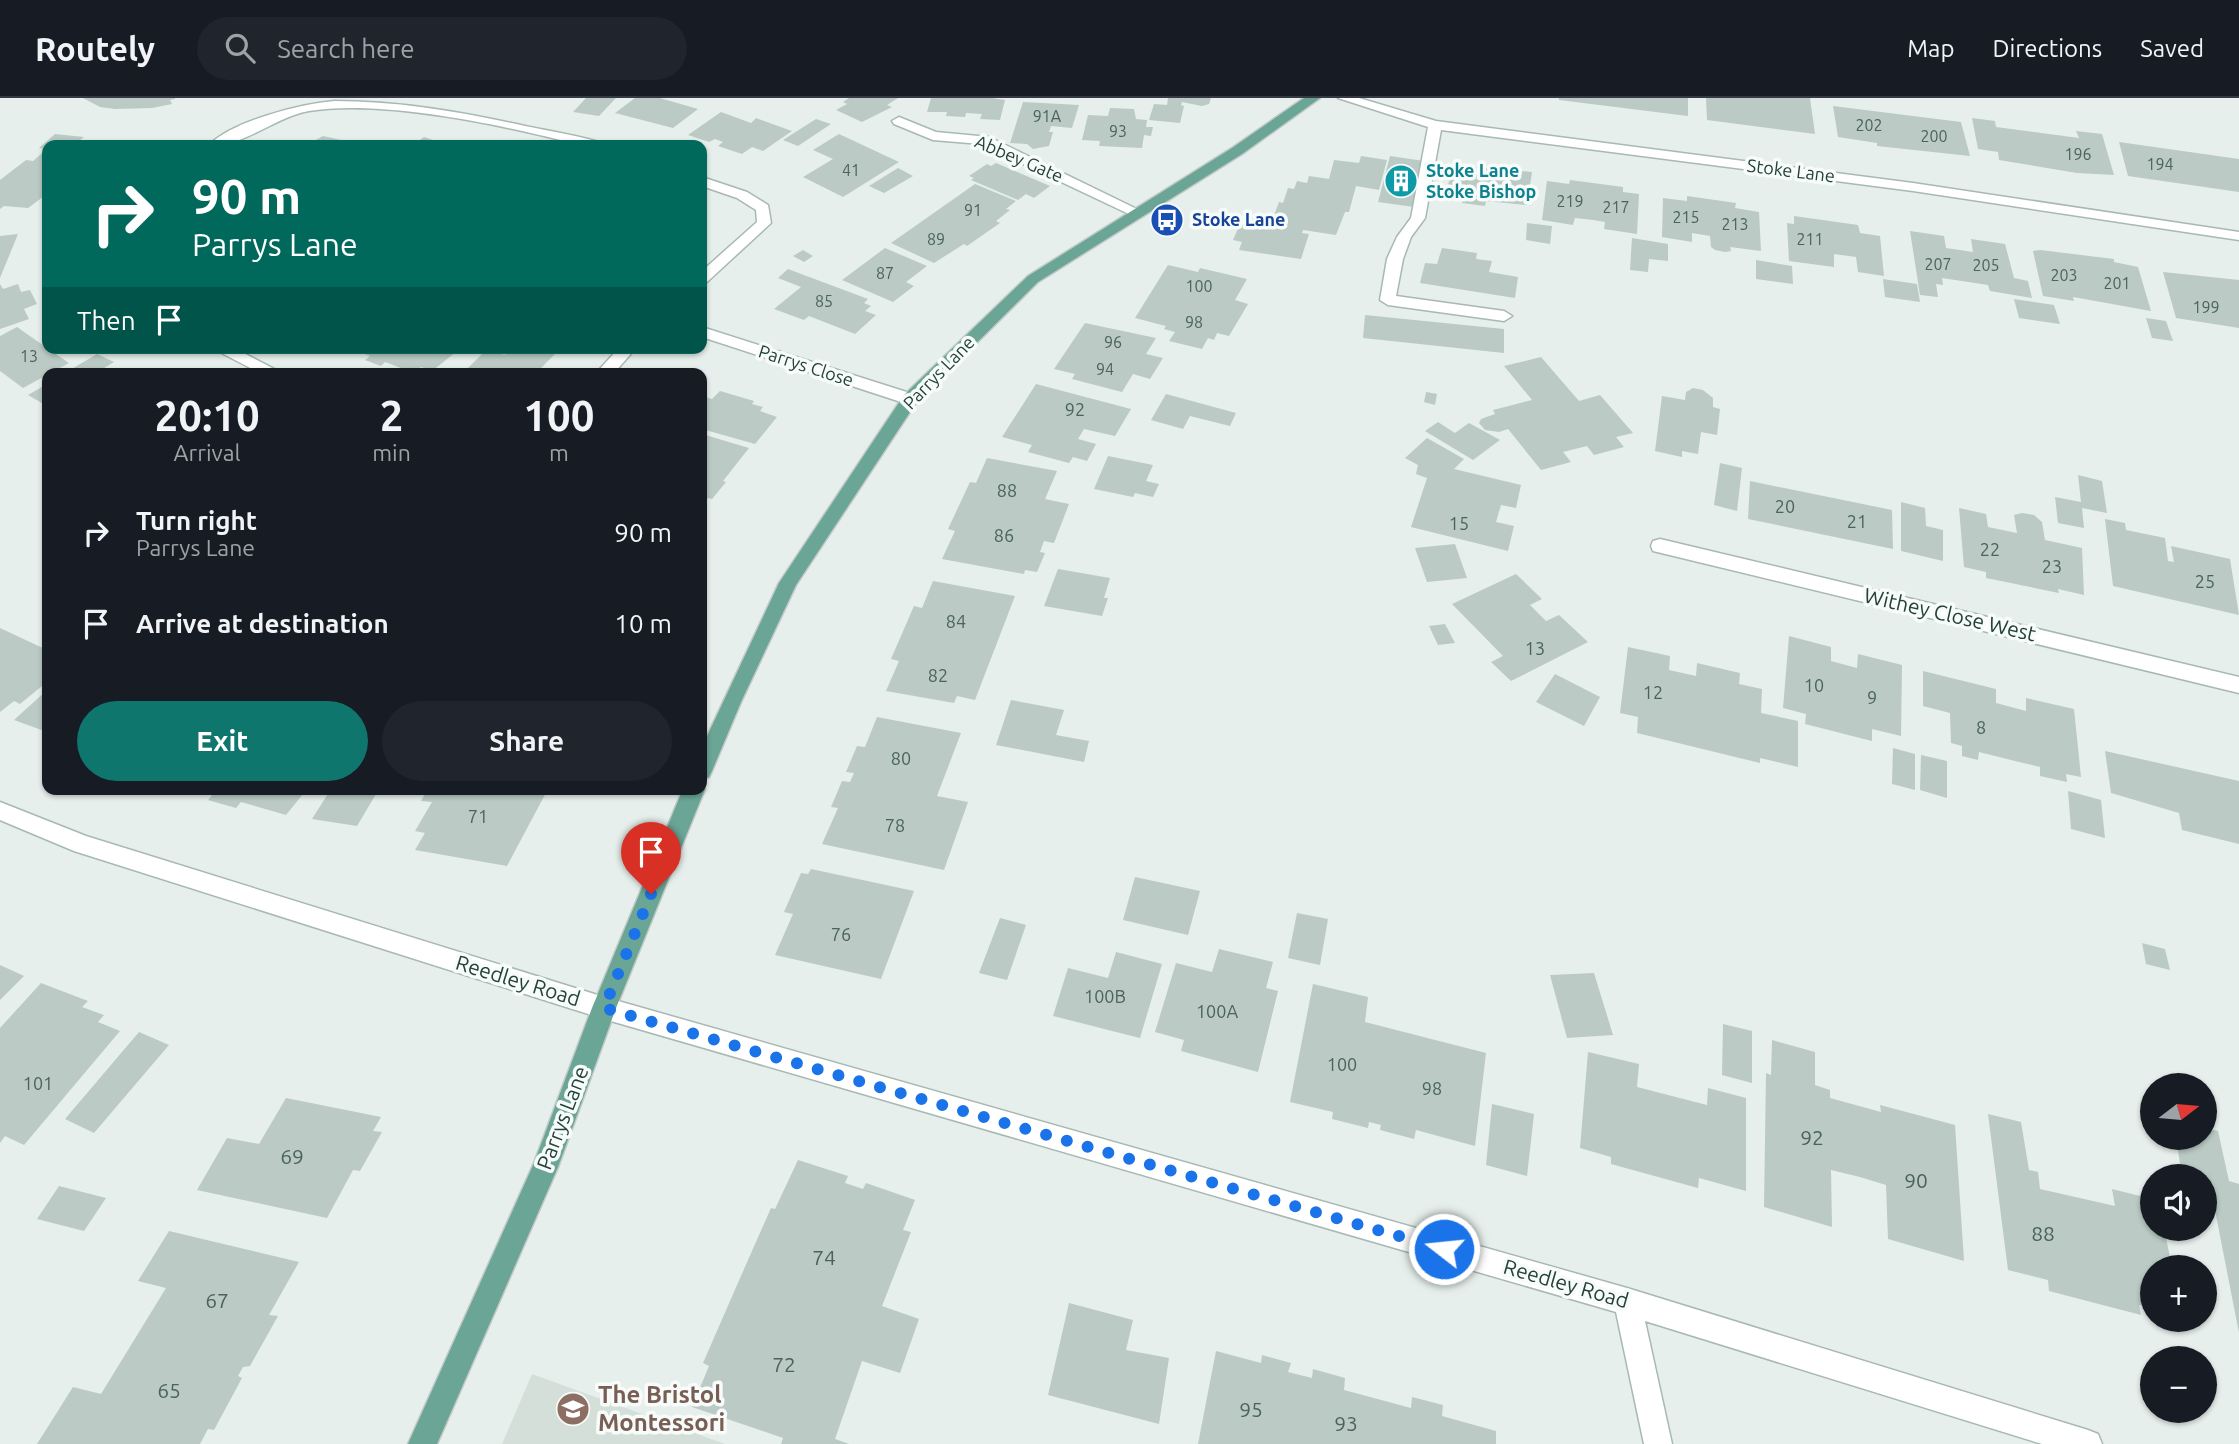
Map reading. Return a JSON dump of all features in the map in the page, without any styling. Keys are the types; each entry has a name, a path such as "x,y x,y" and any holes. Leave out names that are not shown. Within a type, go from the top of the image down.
{"main road":[{"name":"Parrys Lane","path":"707,759 788,583 910,399 1033,279 1237,151 1313,98"},
{"name":"Parrys Lane","path":"422,1444 545,1167 604,1008 692,795"}],"street":[{"name":"Stoke Lane","path":"1345,98 1435,125 1913,187 2239,236"},
{"path":"226,140 267,120 310,107 347,104 382,106 488,121 572,140"},
{"name":"Abbey Gate","path":"900,121 933,136 984,140 1136,212"},
{"path":"1435,125 1418,218 1404,237 1395,259 1388,300 1504,316"},
{"path":"707,183 741,195 764,208 764,223 707,274"},
{"name":"Parrys Close","path":"707,334 910,399"},
{"path":"232,354 263,368"},
{"path":"609,368 622,354"},
{"name":"Withey Close West","path":"1660,546 2239,685"},
{"name":"Reedley Road","path":"0,811 82,844 604,1008 1628,1302 2088,1444"},
{"path":"1628,1302 1658,1444"}],"shaded area":[{"name":"The Bristol Montessori","path":"532,1374 725,1444 502,1444"}],"building":[{"path":"83,98 175,99 170,100 172,104 152,108 115,109 100,107"},
{"path":"586,98 616,98 599,116 573,112"},
{"path":"635,98 660,98 698,109 673,128 615,113"},
{"path":"849,98 898,98 887,105 892,107 862,122 836,110 847,104 843,102"},
{"path":"931,98 1005,100 1000,120 980,119 982,114 966,113 965,117 946,116 947,112 927,112"},
{"path":"1168,98 1211,98 1209,104 1202,106 1182,102 1181,105 1184,106 1180,123 1149,120 1154,104 1167,105"},
{"path":"1688,98 1688,116 1559,100"},
{"path":"1706,98 1810,98 1815,134 1707,120"},
{"path":"1023,102 1079,105 1072,128 1051,126 1049,132 1053,132 1049,146 1033,149 1027,144 1010,143"},
{"path":"1833,106 1961,122 1970,156 1877,146 1877,143 1838,137"},
{"path":"1110,108 1134,109 1136,119 1147,120 1146,127 1153,127 1151,136 1144,135 1142,148 1099,146 1100,141 1082,140 1088,115 1108,116"},
{"path":"721,112 751,123 756,118 792,131 763,151 752,147 742,154 718,146 723,142 715,139 709,142 688,135"},
{"path":"1972,118 1995,121 1996,127 2079,138 2076,131 2102,134 2114,175 2077,173 1999,160 1998,152 1978,149"},
{"path":"816,119 831,124 798,146 783,140"},
{"path":"55,134 84,137 80,140 48,140"},
{"path":"839,134 899,162 843,197 803,177 833,159 813,150"},
{"path":"323,136 341,140 316,140"},
{"path":"2119,142 2239,159 2239,192 2128,176"},
{"path":"42,153 42,198 28,208 4,206 0,209 0,180 26,160 33,161"},
{"path":"1361,156 1387,160 1379,190 1356,186 1349,212 1345,212 1336,235 1303,230 1302,233 1309,234 1301,259 1239,250 1242,242 1233,240 1240,224 1250,225 1253,218 1272,221 1279,202 1283,203 1288,188 1294,189 1297,181 1307,183 1309,176 1329,179 1334,160 1359,163"},
{"name":"Stoke Lane Stoke Bishop","path":"1390,156 1424,161 1414,207 1378,202"},
{"path":"996,163 1050,186 1034,198 1026,194 1018,200 971,180 974,178 969,176 987,164 991,166"},
{"path":"1452,165 1532,172 1527,205 1486,201 1485,206 1462,203 1463,199 1446,196"},
{"path":"898,168 913,176 884,193 869,186"},
{"path":"1570,180 1623,187 1623,192 1639,194 1637,234 1604,229 1605,222 1593,220 1575,218 1573,225 1542,220 1547,181 1569,184"},
{"path":"975,184 1016,201 1006,209 1010,210 996,221 1000,223 967,246 964,244 934,263 891,243"},
{"path":"1687,196 1736,203 1735,208 1759,212 1761,251 1730,247 1731,251 1715,250 1711,247 1710,236 1692,233 1692,242 1662,237 1663,198 1687,201"},
{"path":"1794,216 1858,225 1860,233 1880,236 1884,276 1858,272 1856,257 1834,254 1834,267 1789,261 1787,223 1794,224"},
{"path":"1527,223 1552,226 1550,244 1526,240"},
{"path":"1910,231 1944,236 1946,248 1973,252 1971,239 2005,244 2014,278 2028,281 2032,298 1990,291 1988,285 1942,278 1943,285 1936,284 1938,297 1920,295"},
{"path":"18,234 0,278 0,236"},
{"path":"1632,238 1668,244 1668,261 1649,259 1648,272 1630,270"},
{"path":"885,248 927,266 906,282 914,286 893,302 842,280"},
{"path":"1442,248 1477,253 1476,259 1492,261 1489,272 1518,277 1515,298 1420,283 1425,263 1437,264"},
{"path":"803,250 813,256 804,262 793,256"},
{"path":"2033,251 2114,259 2114,262 2138,267 2151,311 2073,297 2074,301 2043,296"},
{"path":"1756,260 1792,266 1793,284 1756,279"},
{"path":"1168,265 1198,272 1200,268 1247,279 1235,300 1248,304 1229,336 1217,333 1214,340 1208,338 1202,349 1169,341 1175,332 1164,329 1166,326 1135,318"},
{"path":"788,269 868,299 864,303 871,306 865,311 876,315 855,334 809,316 804,320 774,309 801,287 778,278"},
{"path":"2163,272 2239,280 2239,328 2176,318"},
{"path":"1883,279 1917,284 1920,302 1885,297"},
{"path":"0,284 3,289 18,284 21,292 30,290 37,304 24,309 29,319 0,329"},
{"path":"2014,299 2054,305 2060,324 2019,318"},
{"path":"1365,315 1504,329 1504,353 1363,338"},
{"path":"2146,318 2166,321 2173,341 2152,338"},
{"path":"1085,323 1156,338 1146,354 1163,358 1150,379 1133,374 1122,392 1072,379 1075,374 1054,369"},
{"path":"17,327 42,344 42,354 56,354 69,363 60,368 42,368 42,378 23,388 0,371 0,336"},
{"path":"97,354 114,362 104,368 73,368"},
{"path":"365,354 453,354 436,368 401,368 385,362 381,366 365,360 370,356"},
{"path":"482,354 555,354 541,368 468,368"},
{"path":"1541,357 1579,401 1600,395 1633,433 1616,437 1624,447 1594,455 1587,446 1563,452 1571,462 1541,470 1508,429 1499,432 1485,430 1479,423 1481,419 1495,414 1493,410 1532,400 1504,366"},
{"path":"1036,384 1131,409 1115,436 1084,429 1078,439 1096,444 1087,461 1073,457 1069,463 1028,452 1032,445 1002,437"},
{"path":"42,387 42,403 28,395"},
{"path":"1693,388 1703,390 1713,398 1713,407 1720,409 1717,435 1701,432 1698,454 1682,451 1682,457 1655,451 1662,396 1685,400 1686,392"},
{"path":"720,391 754,401 752,404 763,407 760,411 777,417 755,444 707,430 707,398 712,399"},
{"path":"1426,392 1437,394 1435,405 1424,402"},
{"path":"1166,394 1236,413 1230,426 1190,416 1183,429 1151,420"},
{"path":"1438,422 1455,433 1469,423 1500,440 1473,460 1425,431"},
{"path":"707,435 749,448 723,481 726,482 712,499 708,498"},
{"path":"1427,438 1464,459 1454,469 1521,485 1516,508 1501,505 1496,522 1514,526 1508,551 1411,527 1427,478 1416,474 1418,465 1405,458"},
{"path":"1108,456 1153,465 1146,481 1159,484 1153,497 1135,493 1133,497 1094,489"},
{"path":"987,458 1057,471 1045,499 1069,504 1054,543 1044,541 1040,552 1045,553 1037,572 1025,570 1024,574 942,559 955,531 948,529 970,482 976,483"},
{"path":"1720,463 1742,468 1737,511 1714,505"},
{"path":"2078,475 2102,481 2107,513 2082,508 2084,528 2058,523 2055,497 2081,502"},
{"path":"1750,481 1892,510 1893,549 1748,519"},
{"path":"1901,502 1925,508 1926,526 1943,530 1943,561 1901,551"},
{"path":"1959,508 1986,514 1988,527 2017,533 2014,515 2034,515 2042,522 2045,540 2082,548 2084,595 2058,589 2059,593 1986,578 1986,572 1964,567"},
{"path":"2105,519 2125,523 2126,530 2165,538 2168,561 2174,562 2171,546 2230,559 2239,615 2113,586"},
{"path":"1455,544 1467,578 1427,582 1415,548"},
{"path":"1058,569 1110,578 1104,598 1108,598 1102,616 1044,606"},
{"path":"1516,574 1542,599 1530,605 1546,621 1559,615 1588,642 1511,681 1491,662 1503,656 1452,604"},
{"path":"933,581 1015,596 975,700 957,696 954,703 886,691 899,661 891,659 914,606 922,608"},
{"path":"1445,624 1455,643 1438,645 1429,626"},
{"path":"0,628 42,648 42,686 20,704 14,701 0,712"},
{"path":"1789,636 1831,647 1831,661 1857,668 1858,654 1902,665 1901,736 1872,729 1872,741 1805,724 1806,714 1783,708"},
{"path":"1628,647 1670,656 1669,670 1696,676 1697,663 1740,673 1739,684 1762,689 1761,713 1798,721 1798,767 1760,758 1760,763 1637,733 1638,717 1620,713"},
{"path":"1923,671 1996,689 1996,703 2026,711 2026,698 2074,709 2081,777 2066,774 2067,782 2040,776 2040,767 1979,752 1978,760 1962,756 1962,746 1951,743 1950,713 1923,706"},
{"path":"1555,674 1600,697 1584,726 1536,702"},
{"path":"42,695 42,730 14,720"},
{"path":"1011,700 1064,710 1056,735 1089,741 1084,762 996,745"},
{"path":"877,717 961,733 937,796 968,802 944,870 822,844 838,808 831,807 842,781 850,782 854,773 846,772 857,746 865,747"},
{"path":"1893,748 1915,754 1915,790 1892,784"},
{"path":"2105,751 2239,781 2239,844 2182,830 2179,813 2111,793"},
{"path":"1921,755 1947,761 1947,798 1920,790"},
{"path":"2068,791 2101,800 2105,838 2071,829"},
{"path":"212,795 302,795 286,815 241,802 236,808 208,800"},
{"path":"327,795 375,795 357,826 312,819"},
{"path":"424,795 545,795 507,866 415,850 425,833 415,831 432,802 421,801"},
{"path":"811,869 914,891 881,979 775,955 793,914 784,912 801,873 808,874"},
{"path":"1135,877 1200,891 1188,935 1123,920"},
{"path":"1297,913 1328,919 1320,965 1288,958"},
{"path":"1000,918 1026,925 1007,980 979,973"},
{"path":"2142,943 2165,949 2170,970 2146,964"},
{"path":"1219,949 1273,962 1266,988 1278,991 1258,1072 1181,1051 1184,1040 1155,1032 1176,963 1212,972"},
{"path":"1116,952 1162,964 1140,1038 1053,1016 1068,968 1108,978"},
{"path":"0,965 24,976 0,1000"},
{"path":"1594,973 1613,1035 1567,1038 1550,975"},
{"path":"41,983 88,1001 82,1007 104,1015 98,1022 120,1031 24,1145 5,1136 0,1143 0,1028"},
{"path":"1313,984 1368,997 1365,1022 1486,1053 1475,1146 1416,1130 1414,1139 1380,1130 1381,1125 1369,1122 1368,1128 1332,1119 1333,1112 1290,1102"},
{"path":"1723,1024 1752,1031 1752,1083 1722,1075"},
{"path":"139,1032 169,1045 94,1133 65,1119"},
{"path":"1772,1040 1815,1052 1815,1085 1830,1090 1830,1098 1881,1112 1880,1105 1955,1125 1964,1261 1888,1239 1886,1185 1860,1177 1831,1170 1832,1227 1764,1207 1766,1073 1771,1075"},
{"path":"1588,1052 1639,1064 1637,1087 1707,1105 1708,1088 1746,1098 1746,1191 1699,1178 1698,1188 1611,1164 1611,1157 1580,1148"},
{"path":"286,1098 381,1117 373,1131 382,1132 360,1171 353,1170 327,1218 197,1190 227,1138 259,1144"},
{"path":"1492,1104 1534,1114 1527,1176 1486,1165"},
{"path":"1988,1114 2021,1122 2029,1170 2038,1172 2040,1189 2115,1206 2112,1189 2140,1196 2140,1241 2167,1241 2170,1255 2140,1255 2140,1315 2049,1291 2048,1280 2008,1270"},
{"path":"2218,1131 2229,1181 2239,1184 2239,1333 2217,1220 2217,1164 2180,1164 2178,1150 2217,1150"},
{"path":"798,1160 848,1176 845,1183 863,1189 866,1183 915,1200 903,1230 911,1232 882,1306 919,1319 900,1373 862,1361 835,1439 849,1444 781,1444 783,1438 692,1407 709,1366 703,1363 771,1208 775,1209"},
{"path":"59,1186 106,1198 84,1231 37,1219"},
{"path":"169,1231 299,1262 269,1315 278,1316 250,1366 243,1367 238,1376 242,1378 214,1430 208,1429 200,1444 37,1444 73,1387 101,1394 166,1288 138,1281"},
{"path":"1069,1303 1133,1320 1126,1350 1169,1358 1159,1424 1048,1395"},
{"path":"1216,1351 1261,1363 1262,1355 1291,1363 1288,1372 1312,1378 1313,1369 1345,1378 1344,1390 1411,1408 1412,1397 1443,1405 1442,1416 1496,1431 1496,1444 1198,1444"}],"place":[{"name":"Stoke Lane Stoke Bishop","path":"1401,181"},
{"name":"Stoke Lane","path":"1167,220"},
{"name":"The Bristol Montessori","path":"573,1409"}],"route":[{"path":"651,894 604,1008 1444,1249"}]}
